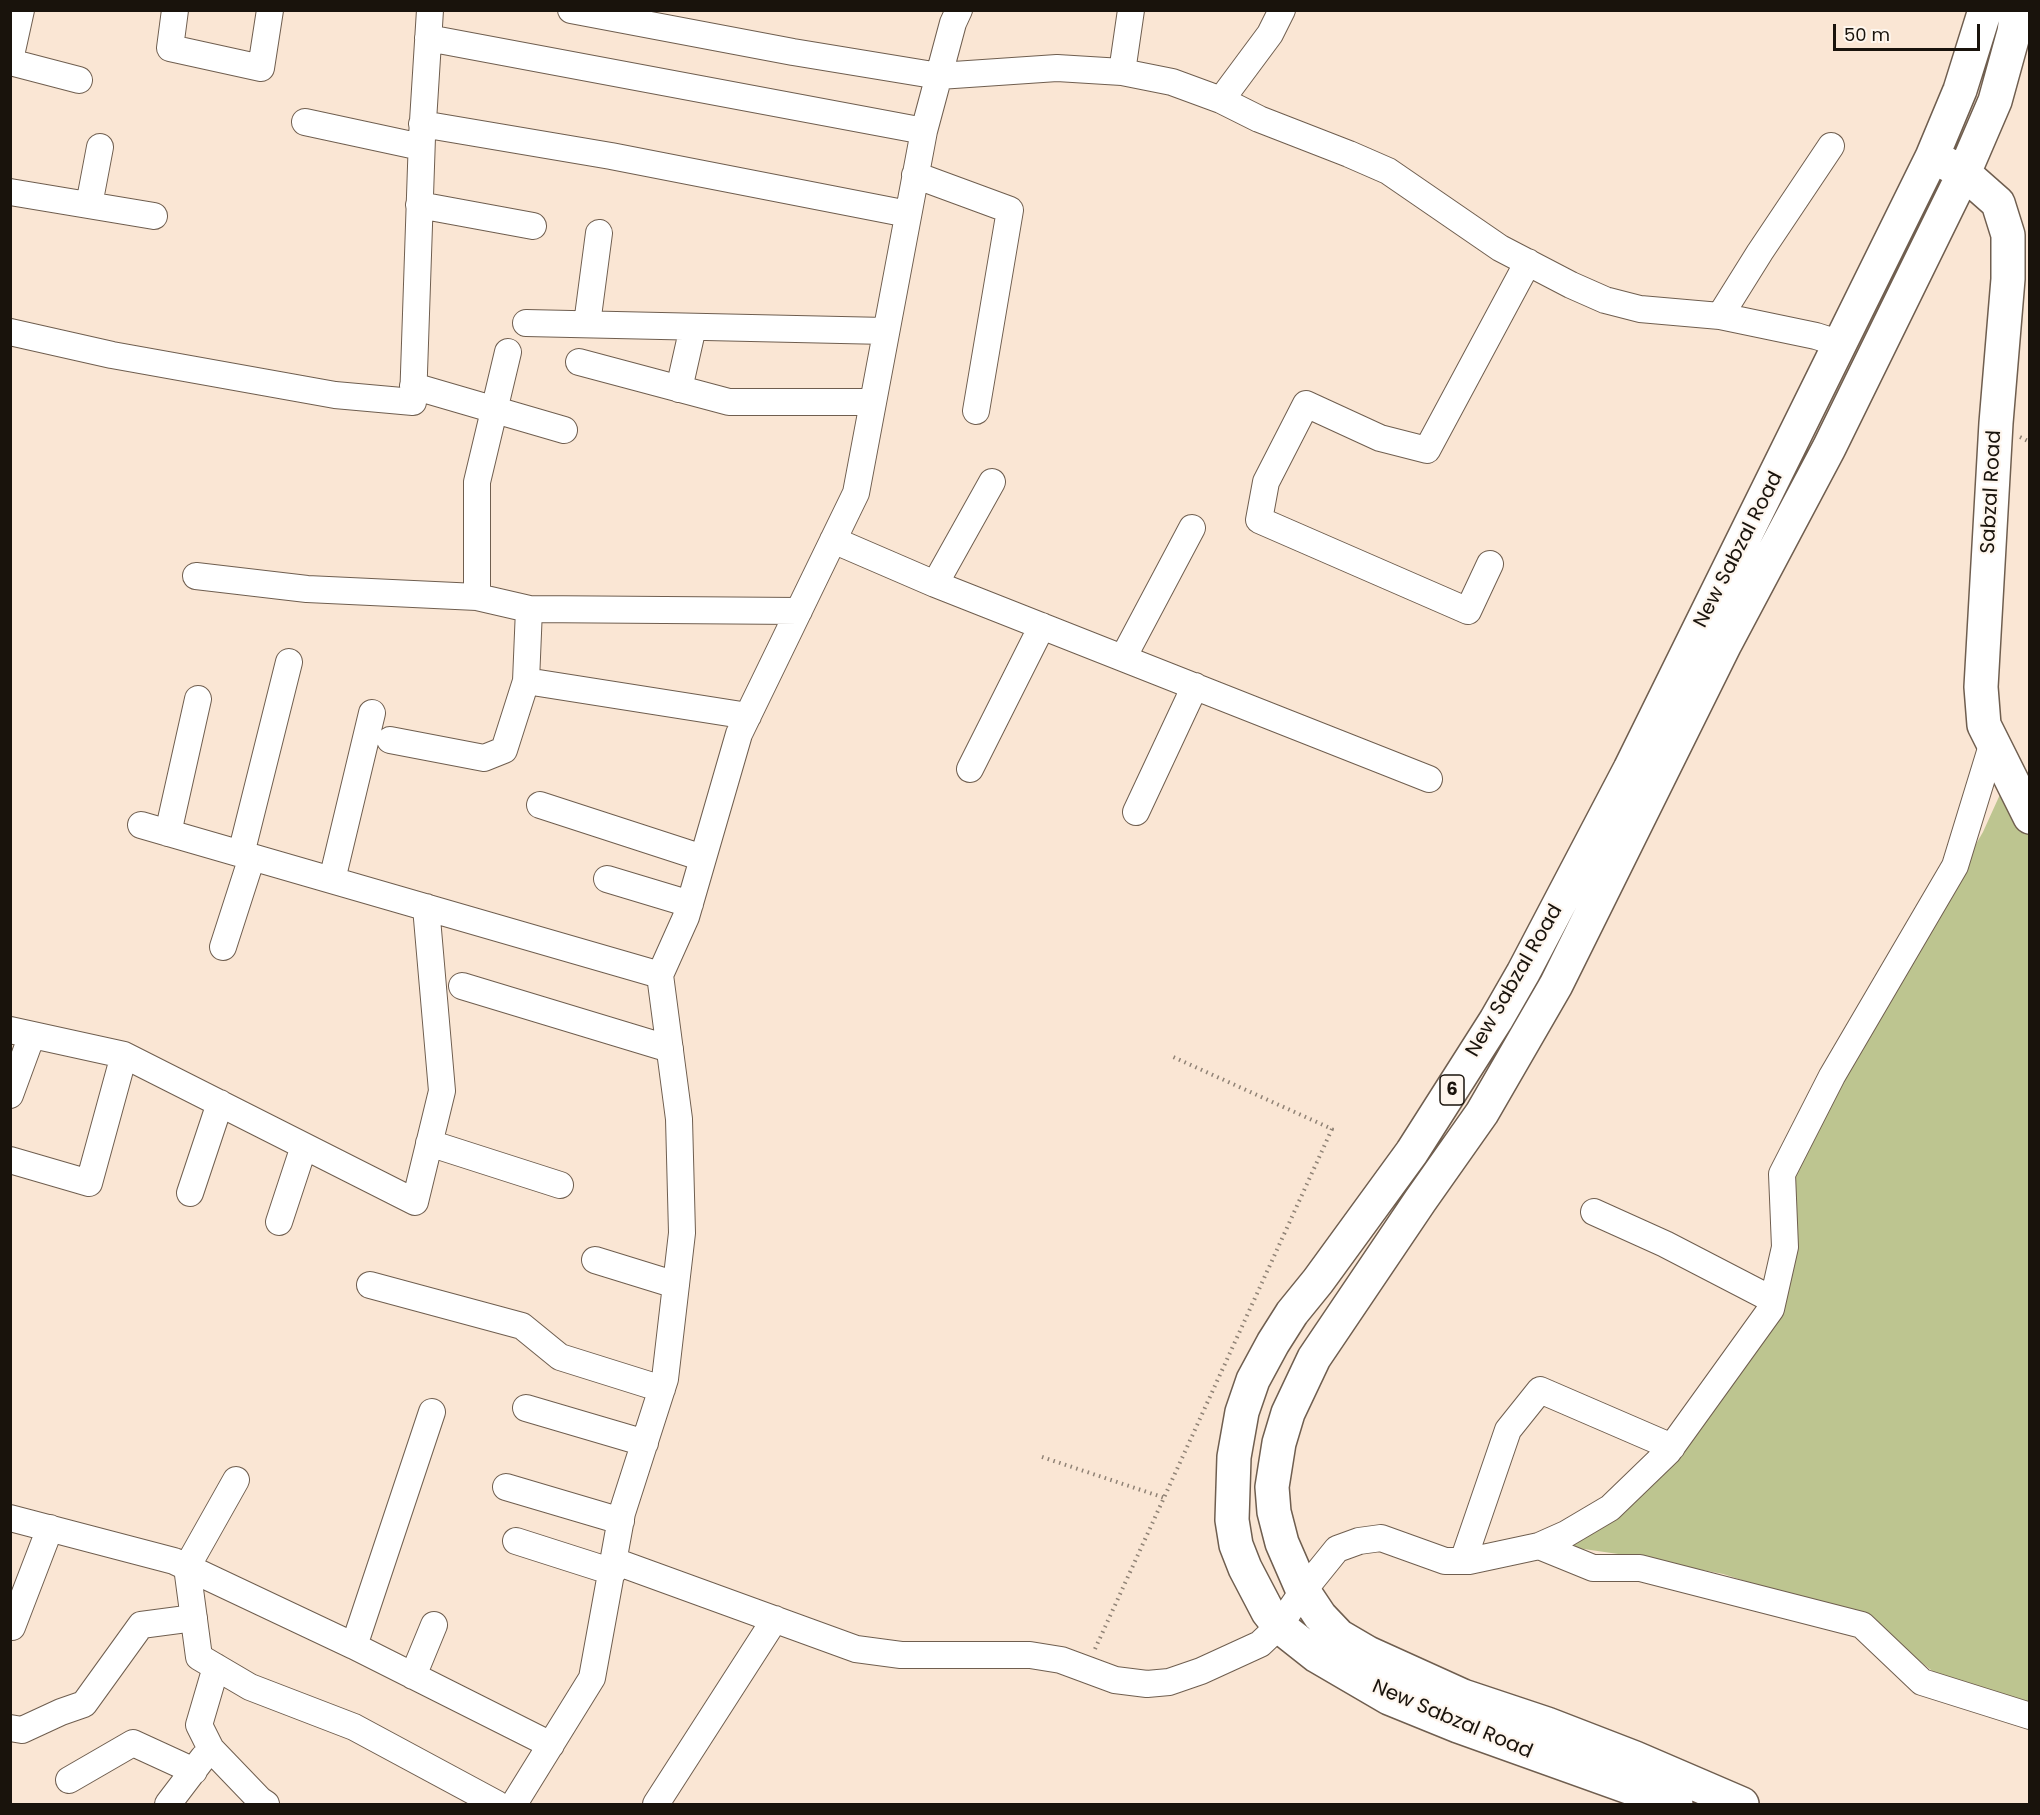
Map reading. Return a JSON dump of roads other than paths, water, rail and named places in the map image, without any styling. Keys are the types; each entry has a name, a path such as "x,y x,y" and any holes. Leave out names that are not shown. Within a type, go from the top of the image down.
{"main road":[{"path":"1932,157 1960,90 1985,10"},
{"path":"1964,173 1995,101 2014,32 2017,10"},
{"name":"Sabzal Road","path":"1932,157 1964,173 1998,203 2008,235 2008,279 1996,423 1981,687 1984,725 2030,818"},
{"name":"New Sabzal Road","path":"1676,1804 1458,1726 1389,1698 1317,1656 1279,1626 1268,1612 1245,1568 1236,1545 1232,1520 1234,1457 1242,1412 1252,1380 1292,1313 1412,1152 1496,1020 1523,973 1630,769 1932,157"},
{"name":"New Sabzal Road","path":"1742,1804 1635,1758 1547,1724 1463,1696 1368,1653 1340,1636 1320,1616 1304,1591 1282,1543 1274,1512 1272,1487 1279,1443 1288,1413 1314,1358 1482,1113 1556,985 1725,644 1829,448 1964,173"}],"street":[{"path":"21,10 10,61 79,80"},
{"path":"175,10 170,48 261,68 270,10"},
{"path":"10,332 112,355 335,395 412,402 422,136 430,10"},
{"path":"571,10 793,52 939,76 1057,68 1122,72 1172,82 1221,100 1259,119 1388,171 1491,242 1571,285 1605,300 1640,309 1720,316 1816,336 1841,344"},
{"path":"514,1804 592,1678 621,1521 665,1379 682,1233 680,1131 660,975 686,917 739,734 856,493 924,131 953,23 959,10"},
{"path":"1122,72 1131,10"},
{"path":"1221,100 1270,34 1282,10"},
{"path":"428,39 924,131"},
{"path":"305,122 610,156 908,214"},
{"path":"1720,316 1831,146"},
{"path":"89,205 100,147"},
{"path":"915,175 1010,210 976,411"},
{"path":"10,192 154,216"},
{"path":"419,205 533,226"},
{"path":"587,324 599,233"},
{"path":"1490,564 1468,610 1259,520 1266,482 1306,404 1380,438 1427,450 1528,262"},
{"path":"526,323 886,331"},
{"path":"679,389 693,327"},
{"path":"477,597 477,482 507,352"},
{"path":"579,362 729,402 873,402"},
{"path":"413,386 564,430"},
{"path":"935,584 992,482"},
{"path":"1123,658 1192,528"},
{"path":"833,540 935,584 1429,779"},
{"path":"196,576 307,589 477,597 529,609 799,611"},
{"path":"390,740 484,758 504,750 526,681 529,609"},
{"path":"970,769 1042,626"},
{"path":"223,947 289,662"},
{"path":"526,681 748,716"},
{"path":"1136,812 1195,686"},
{"path":"168,833 198,699"},
{"path":"332,880 372,713"},
{"path":"516,1541 614,1567 775,1619 856,1649 901,1655 1030,1655 1061,1660 1115,1680 1148,1684 1169,1682 1201,1671 1260,1644 1279,1626 1337,1549 1359,1541 1381,1538 1445,1561 1463,1561 1539,1546 1566,1534 1610,1508 1672,1447 1771,1309 1785,1247 1782,1174 1832,1076 1955,866 1993,742"},
{"path":"540,805 703,858"},
{"path":"141,825 660,975"},
{"path":"607,879 690,904"},
{"path":"10,1095 21,1033 124,1056 415,1202 442,1091 426,908"},
{"path":"462,986 670,1049"},
{"path":"10,1160 88,1183 124,1056"},
{"path":"190,1193 220,1103"},
{"path":"429,1143 560,1185"},
{"path":"279,1222 304,1146"},
{"path":"1594,1212 1665,1244 1773,1300"},
{"path":"595,1260 676,1285"},
{"path":"370,1286 522,1326 560,1357 662,1389"},
{"path":"1463,1561 1508,1430 1540,1390 1672,1447"},
{"path":"526,1408 645,1443"},
{"path":"354,1646 432,1412"},
{"path":"236,1480 187,1567 199,1657 250,1688 354,1727 497,1804"},
{"path":"506,1487 621,1521"},
{"path":"10,1518 174,1561 354,1646 551,1745"},
{"path":"12,1628 50,1528"},
{"path":"1539,1546 1593,1568 1640,1568 1862,1625 1922,1682 2030,1716"},
{"path":"10,1728 22,1730 84,1704 141,1625 194,1618"},
{"path":"656,1804 775,1619"},
{"path":"413,1676 434,1625"},
{"path":"216,1667 199,1725 212,1749 266,1804"},
{"path":"69,1780 133,1743 194,1771"},
{"path":"168,1804 212,1749"}]}
